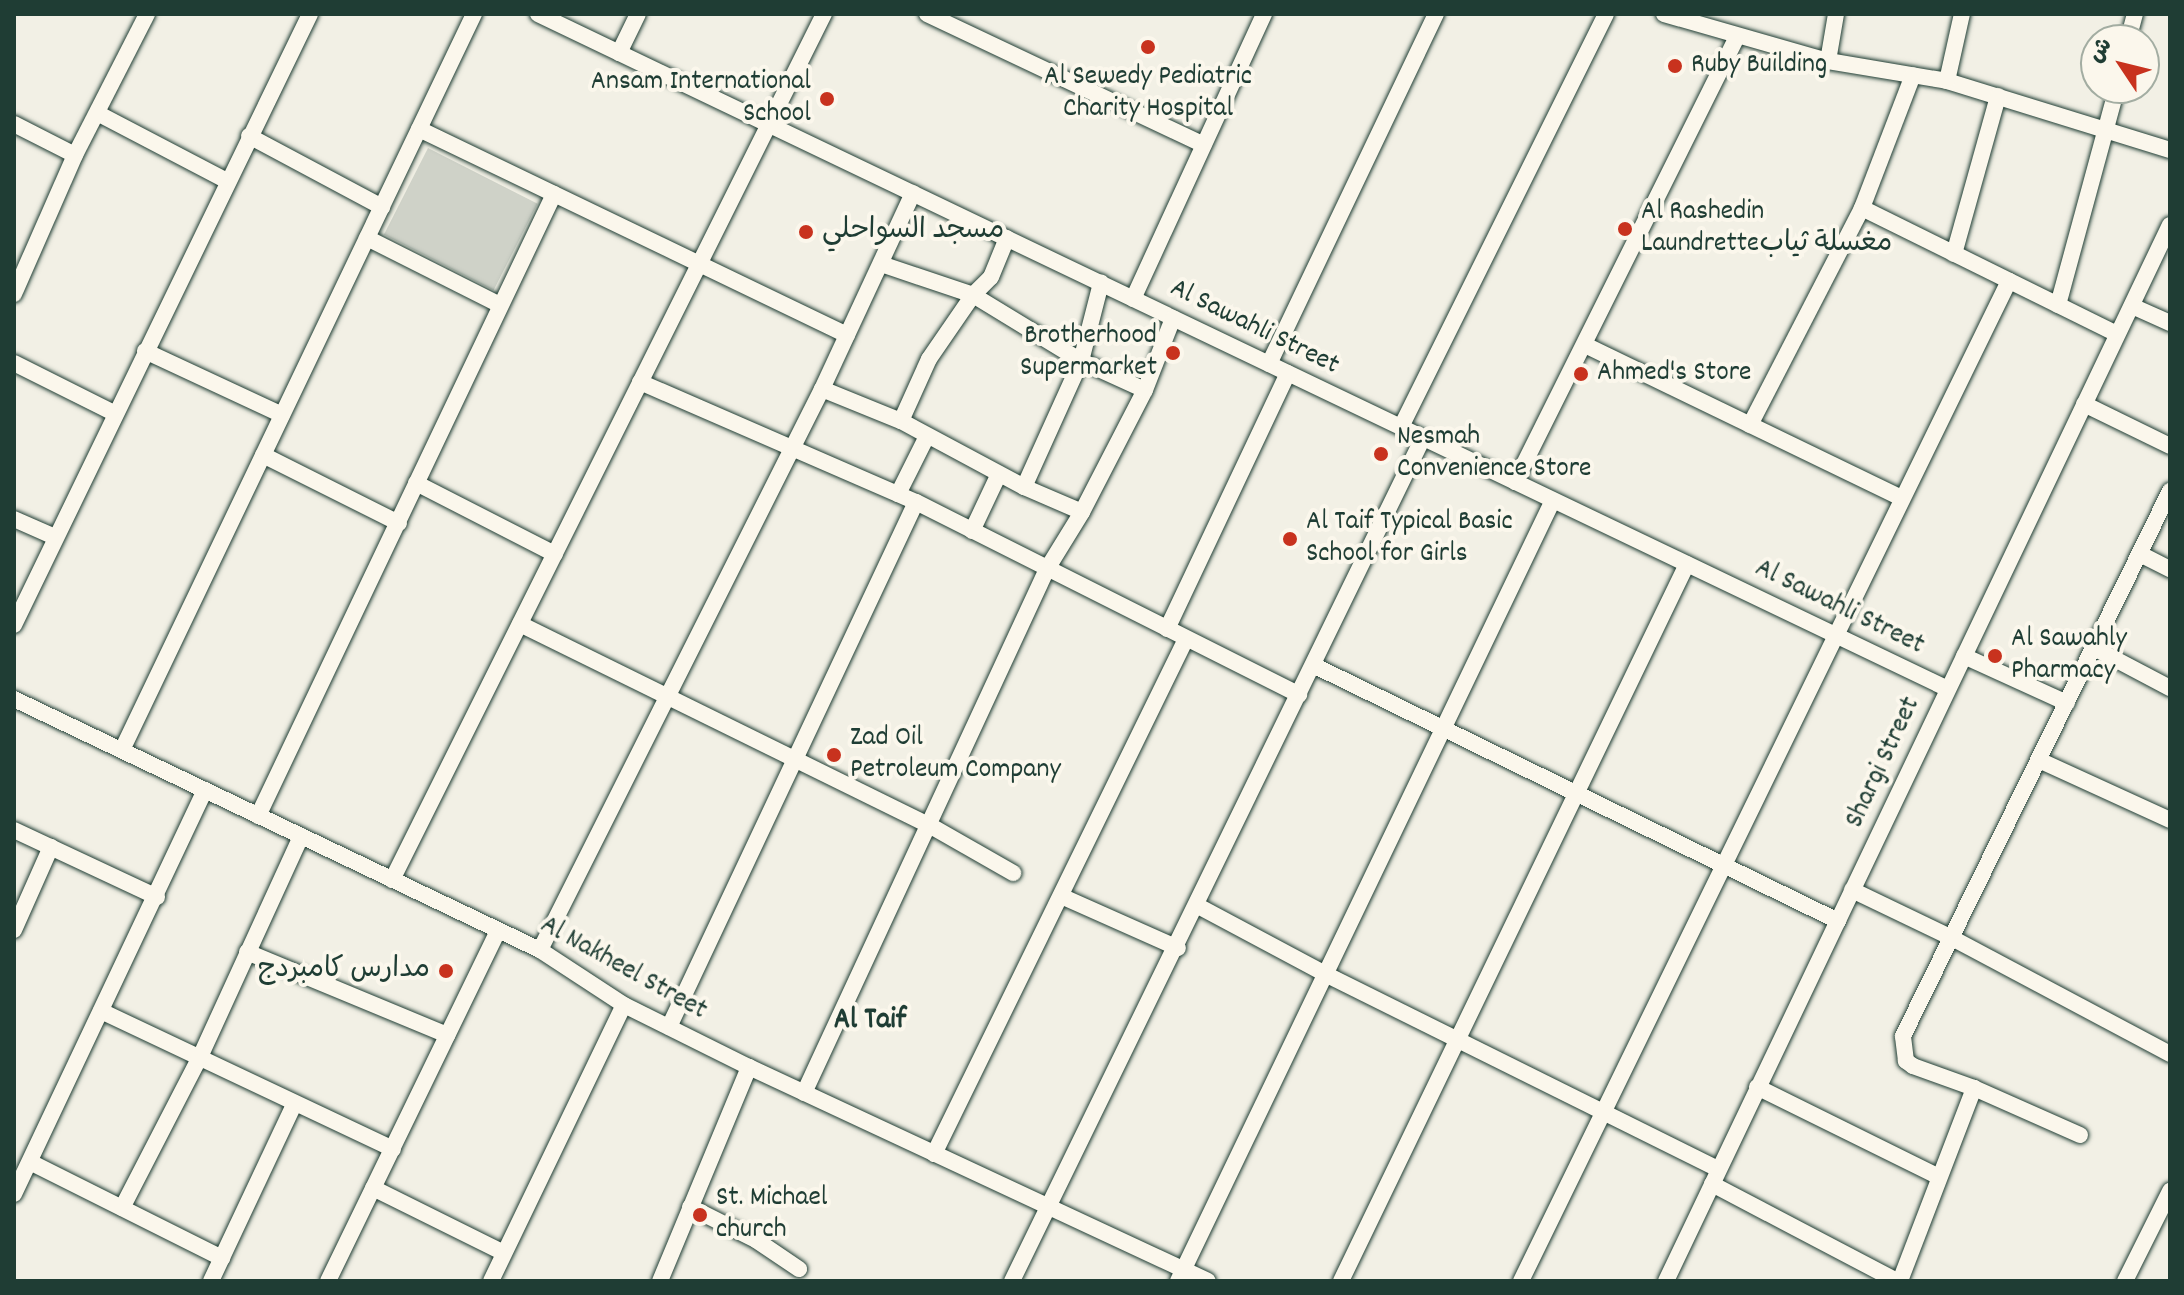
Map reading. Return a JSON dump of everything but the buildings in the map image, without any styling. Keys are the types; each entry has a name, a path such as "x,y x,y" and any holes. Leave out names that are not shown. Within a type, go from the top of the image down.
{"street":[{"path":"14,294 75,155 99,114 147,14"},
{"path":"14,625 114,413 310,14"},
{"path":"122,750 474,14"},
{"name":"Al Sawahli Street","path":"538,14 1948,689"},
{"path":"619,53 638,14"},
{"path":"392,880 824,14"},
{"path":"927,14 1204,145"},
{"path":"1133,299 1264,14"},
{"path":"1269,364 1436,14"},
{"path":"1401,427 1606,14"},
{"path":"1664,14 1828,61 1947,81 2170,150"},
{"path":"1828,61 1836,14"},
{"path":"1947,81 1962,14"},
{"path":"1515,482 1737,36"},
{"path":"1750,425 1862,208 1913,75"},
{"path":"1954,254 1998,96"},
{"path":"2058,305 2113,104"},
{"path":"99,114 227,181"},
{"path":"14,124 75,155"},
{"path":"419,129 847,335"},
{"path":"249,136 382,207"},
{"path":"540,950 822,389 913,193"},
{"path":"258,816 554,194"},
{"path":"1862,208 2117,334"},
{"name":"Shargi Street","path":"1666,1281 2170,225"},
{"path":"367,238 500,305"},
{"path":"901,421 929,359 973,295 991,277 1007,238"},
{"path":"881,264 973,295 1081,361 1145,390"},
{"path":"1521,1281 1834,634 2009,281"},
{"path":"1024,487 1081,361 1101,283"},
{"path":"2132,306 2170,323"},
{"path":"804,1093 1047,569 1082,512 1145,390 1173,318"},
{"path":"1585,345 1901,498"},
{"path":"145,351 282,415"},
{"path":"14,363 114,413"},
{"path":"1167,629 1288,373"},
{"path":"640,382 916,502 1299,695"},
{"path":"822,389 901,421 1024,487 1082,512"},
{"path":"2084,404 2170,446"},
{"path":"898,494 927,436"},
{"path":"1012,1281 1178,948 1423,438"},
{"path":"263,455 399,523"},
{"path":"972,531 999,474"},
{"path":"416,483 555,554"},
{"path":"2080,1135 1974,1088 1913,1066 1906,1061 1903,1036 2170,491"},
{"path":"1180,1275 1553,500"},
{"path":"669,1027 916,502"},
{"path":"14,519 55,537"},
{"path":"2140,554 2170,569"},
{"path":"1341,1281 1687,564"},
{"path":"520,624 929,825 1013,873"},
{"path":"934,1154 1186,639"},
{"path":"2094,648 2170,688"},
{"path":"1964,656 2067,703"},
{"path":"1315,666 1838,921"},
{"name":"Al Nakheel Street","path":"14,699 540,950 624,1005 749,1067 1051,1207 1180,1275 1208,1281"},
{"path":"2039,760 2170,820"},
{"path":"14,1194 205,790"},
{"path":"14,830 157,897"},
{"path":"122,1208 200,1057 301,836"},
{"path":"14,930 51,847"},
{"path":"1852,890 1952,938 2170,1054"},
{"path":"1061,896 1178,948"},
{"path":"1198,906 1327,975 1603,1112 1899,1281 1974,1088"},
{"path":"328,1281 498,931"},
{"path":"247,952 447,1035"},
{"path":"491,1281 624,1005"},
{"path":"101,1011 294,1105 393,1149"},
{"path":"660,1281 749,1067"},
{"path":"1757,1087 1939,1177"},
{"path":"211,1281 294,1105"},
{"path":"30,1162 222,1258"},
{"path":"373,1188 504,1253"},
{"path":"2131,1279 2170,1191"},
{"path":"690,1207 756,1240 799,1269"}],"shaded area":[{"path":"428,148 538,204 494,290 384,234"}],"place":[{"name":"Al Sewedy Pediatric Charity Hospital","path":"1148,47"},
{"name":"Ruby Building","path":"1675,66"},
{"name":"Ansam International School","path":"827,99"},
{"name":"Al Rashedin Laundretteمغسلة ثياب","path":"1625,229"},
{"name":"مسجد السواحلي","path":"806,232"},
{"name":"Brotherhood Supermarket","path":"1173,353"},
{"name":"Ahmed's Store","path":"1581,374"},
{"name":"Nesmah Convenience Store","path":"1381,454"},
{"name":"Al Taif Typical Basic School for Girls","path":"1290,539"},
{"name":"Al Sawahly Pharmacy","path":"1995,656"},
{"name":"Zad Oil Petroleum Company","path":"834,755"},
{"name":"مدارس كامبردج","path":"446,971"},
{"name":"St. Michael church","path":"700,1215"}],"district":[{"name":"Al Taif","path":"870,1022"}]}
